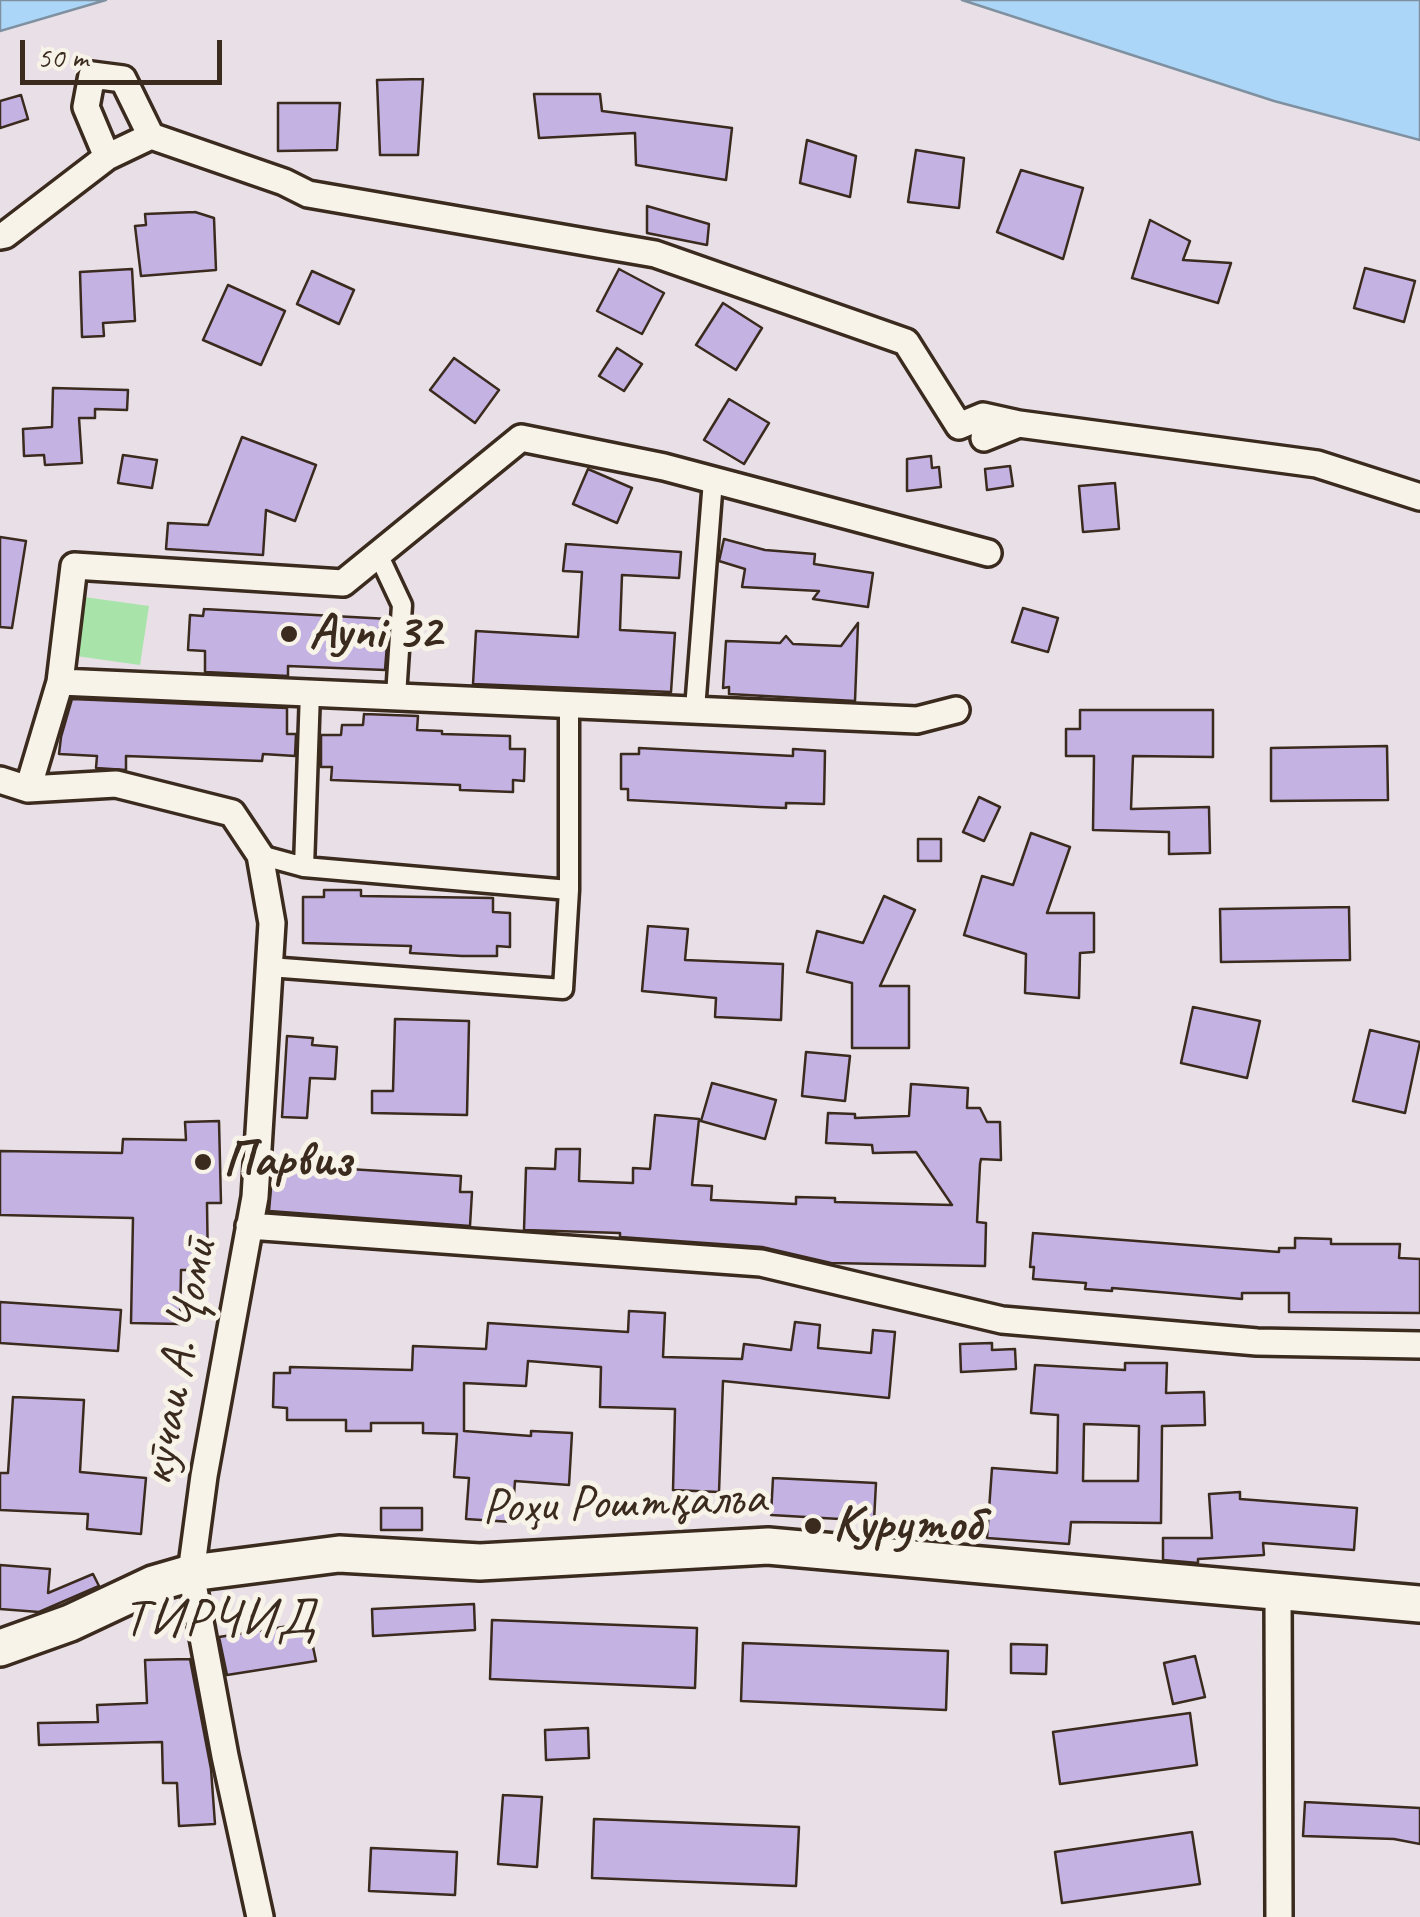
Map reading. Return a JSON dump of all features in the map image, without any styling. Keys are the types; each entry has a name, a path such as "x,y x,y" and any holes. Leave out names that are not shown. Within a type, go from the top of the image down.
{"main road":[{"name":"Роҳи Роштқалъа","path":"0,1648 191,1572 339,1554 480,1562 768,1546 1420,1604"}],"street":[{"path":"107,157 86,107 92,75 123,80 150,136 308,194 655,254 906,342 959,426 983,416 1317,464 1420,497"},
{"path":"0,236 107,157 150,136"},
{"path":"984,438 1019,424"},
{"path":"28,788 60,682 74,566 343,584 521,438 713,480 988,553"},
{"path":"694,709 713,480"},
{"path":"378,554 402,606 396,696"},
{"path":"60,682 917,720 956,710"},
{"path":"304,867 310,692"},
{"path":"269,967 563,989 569,890 569,703"},
{"name":"кӯчаи А. Ҷомӣ","path":"0,780 28,788 116,784 232,813 260,854 272,923 255,1197 204,1476 191,1572 260,1917"},
{"path":"260,854 304,867 569,890"},
{"path":"249,1226 761,1264 1002,1320 1258,1342 1420,1345"},
{"path":"1278,1592 1279,1917"}],"green space":[{"path":"84,597 149,606 140,665 76,656"}],"water":[{"path":"0,0 106,0 0,31"},
{"path":"962,0 1420,0 1420,140 1274,101"}],"building":[{"path":"423,79 418,155 380,155 377,80"},
{"path":"534,94 600,94 602,111 732,128 726,180 636,165 635,133 539,138"},
{"path":"21,95 28,119 0,128 0,101"},
{"path":"278,103 340,103 337,150 278,151"},
{"path":"807,140 856,156 850,197 800,183"},
{"path":"916,150 964,158 959,208 908,202"},
{"path":"1021,170 1083,188 1063,259 997,232"},
{"path":"647,206 709,224 707,245 647,233"},
{"path":"195,212 214,218 216,270 141,276 135,226 146,225 145,214"},
{"path":"1150,220 1190,241 1183,260 1231,263 1218,303 1132,278"},
{"path":"1365,268 1415,281 1404,322 1354,308"},
{"path":"132,269 135,321 103,323 104,336 82,337 80,272"},
{"path":"619,269 664,293 642,334 597,311"},
{"path":"312,271 354,290 339,324 297,304"},
{"path":"228,285 285,311 261,365 203,340"},
{"path":"723,303 762,328 736,370 696,345"},
{"path":"617,348 642,364 624,391 599,376"},
{"path":"454,358 499,390 475,423 430,390"},
{"path":"53,388 128,390 127,410 95,409 95,418 79,418 82,463 45,465 44,455 24,456 23,429 52,427"},
{"path":"729,399 769,423 744,464 704,440"},
{"path":"242,437 316,465 295,521 266,510 263,555 166,549 168,523 208,525"},
{"path":"123,455 157,460 152,488 118,483"},
{"path":"931,456 932,468 939,467 941,487 907,491 907,459"},
{"path":"1010,466 1013,486 987,490 985,469"},
{"path":"588,469 632,488 617,523 573,504"},
{"path":"1115,483 1119,529 1083,532 1079,486"},
{"path":"0,537 26,541 12,628 0,627"},
{"path":"724,539 765,550 815,554 814,564 873,573 868,607 813,599 819,591 742,587 745,569 719,561"},
{"path":"566,544 681,552 679,578 622,575 620,630 675,633 671,692 473,684 476,631 578,637 582,572 563,571"},
{"path":"1023,608 1058,618 1048,652 1012,642"},
{"name":"Ayni 32","path":"204,609 389,619 385,670 288,666 288,676 205,672 205,651 188,650 190,615 203,616"},
{"path":"858,623 855,701 729,694 729,687 723,688 726,641 780,643 786,636 793,644 841,646"},
{"path":"72,699 287,708 287,734 296,734 295,756 263,754 262,761 126,756 126,770 96,768 97,756 59,754"},
{"path":"1080,710 1213,710 1213,757 1133,756 1131,809 1209,807 1210,853 1169,854 1169,832 1093,830 1094,756 1066,756 1066,729 1080,729"},
{"path":"364,714 418,716 417,730 442,734 510,736 510,749 525,749 524,781 513,780 513,792 460,790 460,785 331,780 332,767 321,767 321,735 341,735 342,725 363,725"},
{"path":"1387,746 1388,800 1271,801 1271,748"},
{"path":"639,748 793,756 793,749 825,751 824,804 786,803 786,808 628,800 628,789 621,789 621,754 639,754"},
{"path":"979,797 1000,807 984,841 963,832"},
{"path":"1031,833 1070,847 1047,913 1094,913 1094,952 1080,953 1079,998 1025,993 1026,954 964,935 982,876 1013,885"},
{"path":"918,839 941,839 941,861 918,861"},
{"path":"324,890 361,890 361,896 493,898 493,912 510,913 510,947 497,946 497,956 462,956 410,953 411,946 303,943 303,897 324,897"},
{"path":"884,896 915,910 880,986 909,986 909,1048 852,1048 852,983 807,972 817,931 863,943"},
{"path":"1349,907 1350,960 1221,962 1220,909"},
{"path":"648,926 688,929 685,960 783,964 781,1020 715,1017 716,998 642,991"},
{"path":"1193,1007 1260,1021 1247,1078 1181,1063"},
{"path":"395,1019 469,1021 467,1115 372,1113 372,1091 393,1091"},
{"path":"1370,1030 1420,1042 1405,1113 1353,1101"},
{"path":"287,1036 313,1038 312,1045 337,1047 335,1079 310,1078 307,1118 282,1117"},
{"path":"806,1052 850,1056 845,1101 802,1096"},
{"path":"712,1083 776,1100 765,1139 701,1121"},
{"path":"911,1084 968,1088 967,1108 980,1108 987,1122 1000,1122 1001,1160 981,1159 980,1164 977,1222 986,1223 985,1266 831,1263 762,1247 620,1237 620,1233 524,1230 526,1168 555,1169 556,1149 580,1149 579,1181 633,1183 633,1168 650,1169 655,1115 699,1119 692,1185 712,1186 711,1200 796,1204 796,1197 952,1205 916,1152 873,1153 872,1145 826,1143 828,1113 855,1114 855,1118 909,1116"},
{"path":"219,1121 221,1203 207,1203 208,1270 181,1270 180,1324 131,1323 133,1218 0,1215 0,1151 122,1153 123,1139 186,1140 185,1122"},
{"path":"285,1165 461,1176 460,1192 472,1192 470,1226 269,1211 272,1177 284,1178"},
{"path":"1033,1233 1279,1252 1279,1248 1295,1248 1295,1238 1331,1239 1331,1244 1400,1244 1399,1258 1420,1259 1420,1313 1289,1312 1289,1293 1242,1293 1242,1299 1085,1289 1086,1283 1033,1279"},
{"path":"0,1302 121,1310 118,1351 0,1343"},
{"path":"629,1311 665,1313 663,1357 742,1359 744,1344 791,1350 795,1322 820,1325 818,1348 871,1353 873,1330 895,1332 889,1398 723,1381 719,1492 673,1490 675,1409 600,1407 601,1367 528,1361 526,1386 464,1383 464,1431 531,1436 531,1431 572,1433 569,1485 515,1481 512,1522 466,1519 469,1478 454,1477 457,1434 423,1433 423,1423 371,1423 371,1431 346,1431 346,1420 287,1420 287,1408 273,1407 274,1373 290,1373 290,1367 412,1370 413,1346 486,1349 488,1323 628,1332"},
{"path":"992,1343 992,1350 1015,1349 1016,1369 961,1372 960,1344"},
{"path":"1125,1363 1167,1363 1166,1393 1204,1392 1205,1425 1162,1426 1161,1523 1071,1522 1069,1544 987,1538 992,1468 1057,1473 1058,1415 1031,1413 1035,1365 1125,1370","holes":["1084,1424 1139,1426 1138,1481 1083,1481"]},
{"path":"13,1397 84,1400 80,1472 146,1478 141,1534 87,1529 88,1514 0,1510 0,1473 8,1473"},
{"path":"773,1478 876,1483 874,1521 771,1515"},
{"path":"1240,1492 1240,1499 1357,1508 1354,1550 1263,1543 1264,1555 1198,1559 1198,1563 1163,1560 1163,1538 1212,1538 1209,1494"},
{"path":"381,1508 422,1508 422,1530 381,1530"},
{"path":"0,1565 50,1569 48,1593 93,1574 99,1586 39,1612 0,1609"},
{"path":"474,1604 475,1630 373,1636 372,1609"},
{"path":"492,1620 697,1628 695,1688 490,1679"},
{"path":"308,1623 316,1661 227,1675 219,1637"},
{"path":"743,1643 948,1651 946,1710 741,1701"},
{"path":"1011,1644 1047,1645 1046,1674 1011,1673"},
{"path":"1195,1656 1205,1697 1173,1704 1164,1663"},
{"path":"190,1659 211,1769 215,1824 179,1826 177,1783 163,1783 162,1742 39,1745 38,1723 98,1722 97,1705 147,1703 145,1660"},
{"path":"1190,1713 1197,1765 1060,1784 1053,1732"},
{"path":"588,1728 589,1758 546,1760 545,1730"},
{"path":"503,1795 542,1797 537,1867 498,1864"},
{"path":"1305,1802 1420,1808 1420,1844 1394,1839 1303,1836"},
{"path":"594,1819 799,1827 796,1886 592,1878"},
{"path":"1192,1832 1200,1884 1062,1903 1055,1852"},
{"path":"371,1848 457,1852 455,1895 369,1891"}],"place":[{"name":"Ayni 32","path":"289,634"},
{"name":"Парвиз","path":"203,1162"},
{"name":"Курутоб","path":"813,1526"}],"district":[{"name":"ТИРЧИД","path":"220,1620"}]}
